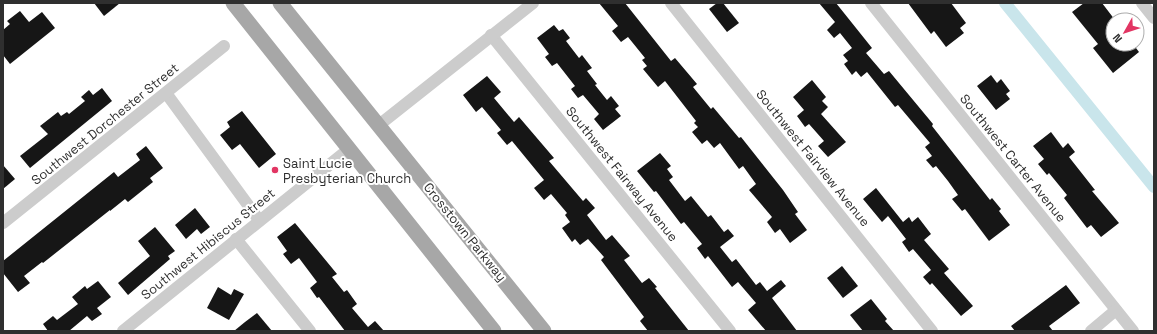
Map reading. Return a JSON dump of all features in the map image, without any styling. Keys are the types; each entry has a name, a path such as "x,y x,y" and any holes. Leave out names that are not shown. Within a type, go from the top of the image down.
{"main road":[{"path":"233,3 494,331"},
{"name":"Crosstown Parkway","path":"280,3 544,331"}],"street":[{"path":"379,125 533,3"},
{"name":"Southwest Fairview Avenue","path":"671,3 932,331"},
{"name":"Southwest Carter Avenue","path":"871,3 1133,331"},
{"path":"1142,3 1154,18"},
{"name":"Southwest Fairway Avenue","path":"491,35 730,331"},
{"name":"Southwest Dorchester Street","path":"3,223 224,46"},
{"path":"166,93 259,220"},
{"name":"Southwest Hibiscus Street","path":"123,331 349,149"},
{"path":"236,239 310,331"},
{"path":"1091,331 1116,310"}],"building":[{"path":"94,3 120,3 104,16"},
{"path":"599,3 625,3 671,61 675,58 697,84 693,87 711,109 713,107 739,138 741,137 783,190 798,212 795,214 807,230 790,243 780,229 775,233 767,222 772,217 749,190 756,184 743,166 739,169 720,143 714,148 707,140 702,144 692,132 698,127 694,123 696,121 665,81 658,87 643,69 647,66 642,60 645,58 628,37 621,42 612,31 618,26"},
{"path":"717,3 723,3 739,23 727,32 709,9"},
{"path":"819,3 836,3 872,48 866,53 884,74 889,71 933,124 932,126 990,200 992,198 1001,209 999,211 1010,225 989,241 965,209 962,211 952,199 958,195 936,166 933,168 926,160 932,156 925,147 930,143 898,105 895,107 867,72 861,77 856,71 852,75 844,64 848,61 843,55 852,48 840,33 834,38 827,30 835,22"},
{"path":"908,3 951,3 966,23 960,28 964,33 946,47 934,31 931,34"},
{"path":"1084,3 1102,3 1109,12 1105,12 1105,52 1139,52 1113,73 1093,48 1098,44 1072,12"},
{"path":"20,11 29,22 42,12 55,28 10,64 3,55 3,30 10,24 7,21"},
{"path":"554,25 559,31 563,29 570,38 566,41 579,58 582,55 592,68 587,71 597,84 595,85 607,100 611,96 619,106 615,109 621,116 603,130 594,119 599,114 583,95 578,98 571,89 575,86 557,63 552,66 545,57 549,54 537,38"},
{"path":"991,75 997,83 1001,79 1010,91 1006,94 1010,99 996,110 977,86"},
{"path":"487,76 501,92 494,98 514,122 519,117 554,158 549,161 583,201 586,198 595,208 587,215 606,240 612,235 630,256 624,260 642,283 649,278 657,287 655,288 689,331 648,331 640,321 644,317 601,260 604,257 588,239 580,245 575,239 572,242 562,228 570,222 565,215 567,213 551,194 544,200 534,188 544,180 512,141 507,145 497,133 501,130 482,107 476,112 463,95"},
{"path":"812,80 826,97 822,101 828,107 821,114 846,142 828,157 818,146 824,141 809,124 805,127 797,116 804,110 793,97"},
{"path":"102,88 112,101 30,168 20,156 48,134 40,126 58,112 61,116 67,112 69,114 85,101 81,97 89,90 93,95"},
{"path":"242,111 276,154 259,168 240,144 232,150 220,135 230,127 227,122"},
{"path":"1051,132 1063,148 1068,143 1075,152 1069,157 1095,190 1092,191 1119,223 1101,237 1091,225 1087,228 1064,198 1067,195 1049,173 1047,175 1038,164 1044,159 1033,146"},
{"path":"146,146 163,168 150,178 153,182 128,202 125,199 24,276 30,283 18,292 3,273 3,261 114,172 118,177 140,160 136,154"},
{"path":"660,153 671,166 667,169 673,177 669,180 685,201 691,196 708,217 711,215 724,232 728,229 734,236 720,247 732,262 736,259 756,285 760,282 767,291 781,280 786,286 772,298 797,331 766,331 748,310 756,303 738,282 732,287 708,256 705,259 697,248 702,244 684,222 681,224 656,191 654,192 637,171"},
{"path":"3,165 15,179 3,189"},
{"path":"876,188 903,222 909,217 912,222 918,217 931,234 924,240 949,269 944,273 973,306 961,316 932,283 930,285 923,277 931,270 913,249 909,252 902,242 906,239 888,216 882,222 863,199"},
{"path":"195,208 210,227 201,234 197,229 186,239 175,225"},
{"path":"295,223 337,274 332,277 344,292 347,290 357,304 352,308 368,327 375,321 384,331 345,331 319,297 317,298 310,288 317,282 299,258 291,264 283,254 287,251 277,237"},
{"path":"155,227 175,251 168,256 170,259 128,295 118,283 150,256 138,241"},
{"path":"842,266 858,286 843,298 827,278"},
{"path":"98,281 111,297 97,308 102,314 92,321 87,316 69,331 48,331 43,324 53,316 57,320 78,304 72,297 85,286 87,289"},
{"path":"1066,285 1080,303 1049,326 1053,331 1015,331 1011,326"},
{"path":"218,287 231,295 234,289 244,294 229,320 207,308"},
{"path":"871,299 887,319 885,321 894,331 863,331 850,315"},
{"path":"257,313 272,331 234,331 245,322"}],"waterway":[{"path":"1005,3 1154,187"}],"place":[{"name":"Saint Lucie Presbyterian Church","path":"275,170"}]}
